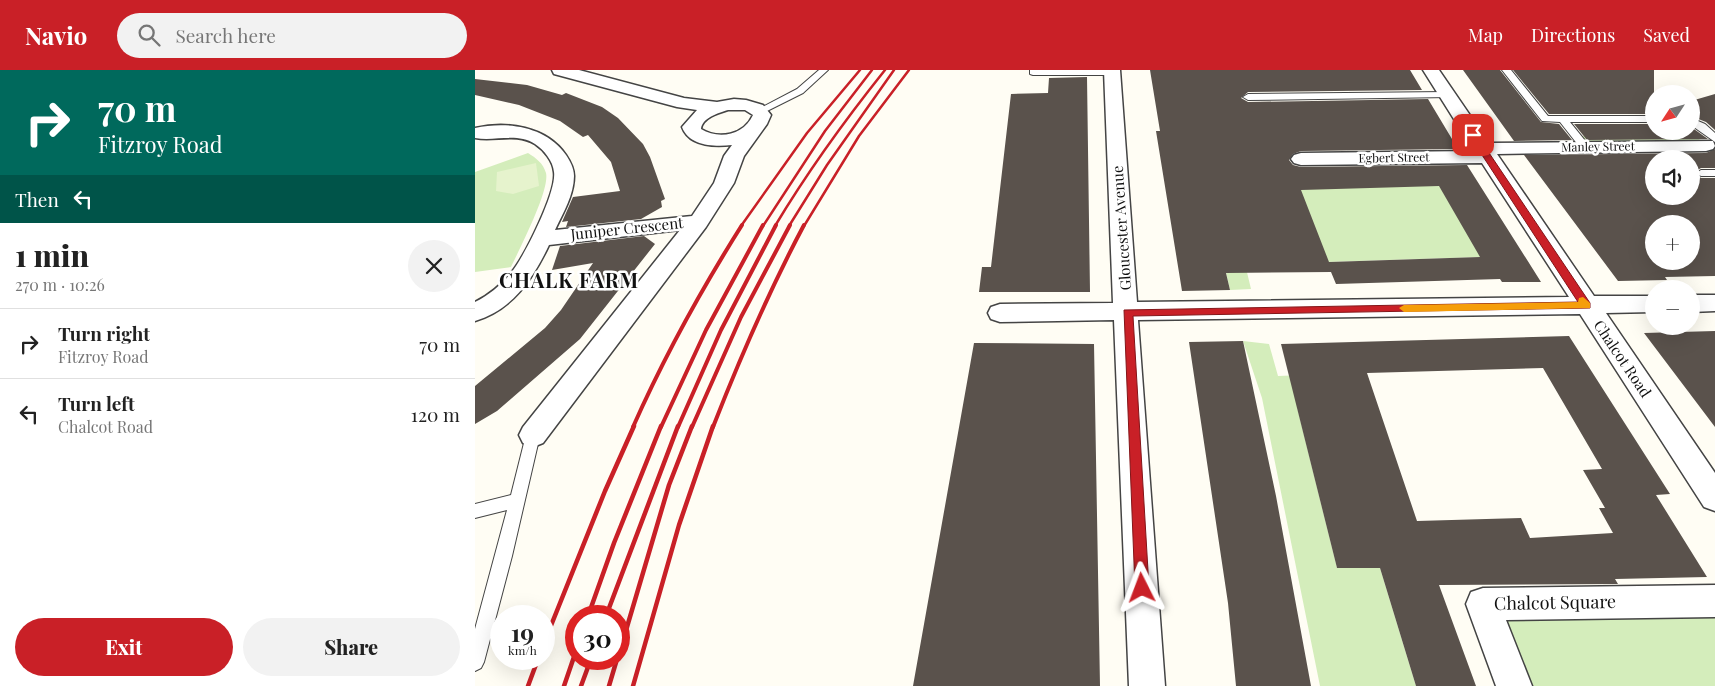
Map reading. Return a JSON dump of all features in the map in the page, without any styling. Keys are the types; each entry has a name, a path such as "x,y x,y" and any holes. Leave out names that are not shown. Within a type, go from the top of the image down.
{"street":[{"path":"560,70 683,103 716,108 745,104 760,111"},
{"name":"Chalcot Road","path":"1431,70 1715,498"},
{"name":"Gloucester Avenue","path":"1112,71 1147,686"},
{"path":"683,103 696,118"},
{"path":"716,108 696,118 691,127 698,137 715,140 730,139 751,131"},
{"name":"Juniper Crescent","path":"541,239 698,222 724,183 734,156 761,120 760,111"},
{"name":"Juniper Crescent","path":"475,312 498,301 519,282 541,239 561,192 564,176 562,165 546,144 521,132 503,131 478,134"},
{"path":"715,140 734,156"},
{"name":"Manley Street","path":"1485,153 1712,143"},
{"name":"Egbert Street","path":"1301,159 1485,153"},
{"path":"533,435 698,222"},
{"path":"1700,304 1715,303"},
{"path":"1000,314 1645,304"},
{"name":"Chalcot Square","path":"1514,686 1483,604 1715,601"}],"lane":[{"path":"760,111 786,100 825,70"},
{"name":"Manley Street","path":"1506,70 1545,119 1645,119"},
{"path":"1033,72 1112,71"},
{"path":"1248,97 1447,95"},
{"path":"1563,120 1586,148"},
{"name":"Manley Street","path":"1700,125 1703,126 1712,143"},
{"path":"1701,173 1715,173"},
{"path":"475,662 533,435"},
{"path":"475,511 517,501"}],"green space":[{"path":"1194,130 1301,190 1430,170 1481,257 1327,262 1241,247 1251,289 1230,290"},
{"path":"1645,135 1645,140 1700,140 1702,142 1587,143 1582,136"},
{"path":"528,153 543,166 546,173 546,181 539,205 527,233 511,267 475,272 475,172"},
{"path":"536,163 539,186 513,194 496,191 497,172"},
{"path":"1243,341 1269,344 1278,376 1353,373 1297,407 1337,568 1380,568 1416,686 1320,686 1262,398"},
{"path":"1715,615 1715,686 1531,686 1504,619"}],"building":[{"path":"1150,70 1410,70 1422,90 1248,92 1241,98 1248,102 1428,99 1458,149 1301,151 1293,154 1289,160 1293,165 1301,167 1467,165 1541,282 1502,282 1500,279 1336,284 1331,272 1226,273 1230,290 1182,291 1156,131 1160,131","holes":["1439,186 1480,257 1329,262 1301,190"]},
{"path":"1463,70 1500,70 1541,122 1559,124 1572,140 1514,141"},
{"path":"1513,70 1654,70 1654,85 1645,85 1645,114 1549,114"},
{"path":"1087,77 1090,292 979,292 982,267 991,267 1011,94 1048,93 1049,78"},
{"path":"475,79 527,85 562,95 566,93 602,107 618,118 643,144 650,157 665,199 661,201 662,207 641,219 566,227 568,221 562,222 573,197 620,191 611,162 588,135 583,137 560,121 519,105 475,95"},
{"path":"1715,94 1715,130 1700,120 1700,98"},
{"path":"1574,124 1645,124 1645,140 1587,140"},
{"path":"1700,133 1708,139 1700,139"},
{"path":"1715,149 1715,168 1700,169 1700,153 1706,153"},
{"path":"1645,154 1645,205 1700,205 1700,177 1715,178 1715,276 1665,277 1667,280 1618,281 1524,155"},
{"path":"644,236 655,244 580,339 497,411 475,424 475,386 545,328 561,310 593,263 552,270 560,246"},
{"path":"1700,331 1715,331 1715,427 1646,335 1700,335"},
{"path":"1569,336 1670,494 1656,495 1707,577 1615,579 1618,584 1439,585 1476,686 1416,686 1380,568 1337,568 1281,344","holes":["1543,368 1602,469 1583,470 1605,508 1599,508 1613,533 1530,538 1521,518 1417,521 1367,373"]},
{"path":"1243,341 1276,496 1311,686 1236,686 1228,603 1189,342"},
{"path":"974,343 1094,344 1100,686 913,686"}],"railway":[{"path":"741,226 807,133 860,70"},
{"path":"763,226 825,131 872,70"},
{"path":"775,226 827,146 885,70"},
{"path":"789,226 827,165 894,70"},
{"path":"804,226 859,136 909,70"},
{"path":"633,427 657,375 684,324 742,225"},
{"path":"661,427 706,330 763,225"},
{"path":"678,427 721,330 776,225"},
{"path":"692,427 741,317 790,225"},
{"path":"713,427 755,325 804,225"},
{"path":"555,616 605,491 634,426"},
{"path":"592,605 614,543 661,426"},
{"path":"610,605 678,426"},
{"path":"630,617 669,485 692,426"},
{"path":"633,686 679,525 713,426"},
{"path":"528,686 534,670"},
{"path":"564,686 569,670"},
{"path":"581,686 587,670"},
{"path":"609,686 614,670"}],"slow traffic":[{"path":"1404,308 1586,306 1583,301"}],"district":[{"name":"CHALK FARM","path":"569,281"}],"route":[{"path":"1142,588 1127,312 1586,306 1473,135"}]}
